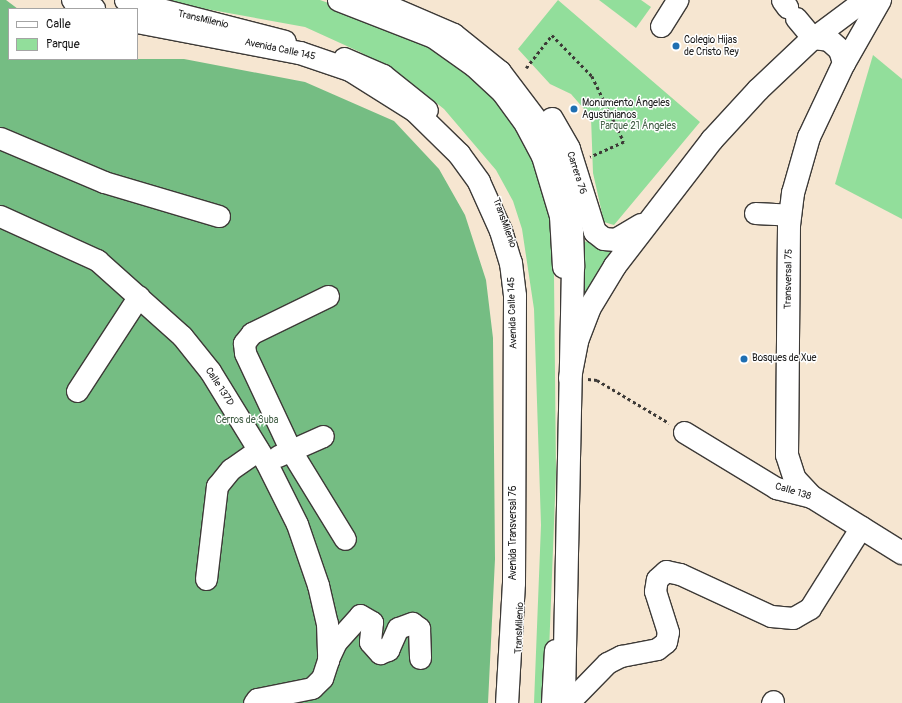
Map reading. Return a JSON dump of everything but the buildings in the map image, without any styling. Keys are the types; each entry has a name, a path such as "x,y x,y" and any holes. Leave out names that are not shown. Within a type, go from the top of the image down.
{"main road":[{"path":"73,0 92,8"},
{"path":"373,0 426,20 479,52 530,109 543,129 564,184 572,231 577,378 571,484 564,703"},
{"name":"Avenida Calle 145","path":"146,10 325,60 368,80 415,111 459,154 490,202 510,264 515,362"},
{"path":"813,38 835,44 844,63"},
{"name":"Carrera 76","path":"577,378 577,341 597,291 672,195 712,140 813,38"},
{"name":"Carrera 76","path":"479,52 517,78 552,118 569,149 595,232 604,239 616,240 628,236 672,195"},
{"name":"Transversal 75","path":"812,497 795,479 787,455 785,403 790,215 798,171 809,137 844,63"},
{"name":"Avenida Transversal 76","path":"507,703 514,583 515,362"},
{"name":"Calle 138","path":"812,497 902,553"}],"street":[{"name":"TransMilenio","path":"125,0 146,10 336,55 383,75 421,103 470,158 491,187 512,239 523,296 523,559 517,703"},
{"path":"338,0 433,37 474,66 502,92 525,124 553,188 560,216 563,260 564,487 552,703"},
{"path":"662,26 677,0"},
{"name":"Carrera 76","path":"813,38 864,0"},
{"name":"Transversal 75","path":"844,63 880,0"},
{"path":"788,8 813,38"},
{"path":"0,138 104,182 219,216"},
{"path":"755,213 790,215"},
{"name":"Calle 137D","path":"0,216 97,260 139,296 182,336 205,365 262,456 297,524 318,585 327,623 328,660 322,678 312,688 257,699 254,703"},
{"path":"77,392 139,296"},
{"path":"328,296 252,333 244,343 245,353 291,450 345,539"},
{"name":"Calle 138","path":"684,432 776,488 812,497"},
{"path":"206,579 217,486 231,469 262,456 291,450 323,436"},
{"path":"568,703 608,663 621,656 657,649 666,642 668,632 655,591 657,579 666,572 680,574 771,616 792,618 810,608 861,527"},
{"path":"328,660 336,642 360,615 372,622 370,642 374,650 380,653 388,650 398,628 412,623 419,628 420,658"}],"path":[{"path":"526,68 552,35 592,76 624,142 586,158"},
{"path":"577,378 598,380 684,432"}],"green space":[{"name":"Cerros de Suba","path":"0,0 6,0 17,8 8,8 8,60 184,59 305,82 394,121 439,169 465,215 486,280 493,338 495,559 488,703 0,703"},
{"path":"156,0 320,0 415,34 460,61 502,102 532,150 551,219 554,275 556,472 547,703 534,703 541,525 534,309 522,229 513,201 496,170 444,109 410,82 360,52 305,27"},
{"name":"Parque 21 Ángeles","path":"558,0 700,122 614,225 604,222 593,173 591,117 571,94 550,84 518,49"},
{"path":"599,0 641,0 651,7 636,28"},
{"path":"873,55 902,79 902,219 835,184"},
{"path":"583,241 617,248 582,304"}],"place":[{"name":"Colegio Hijas de Cristo Rey","path":"676,46"},
{"name":"Monumento Ángeles Agustinianos","path":"574,109"},
{"name":"Bosques de Xue","path":"744,359"}]}
